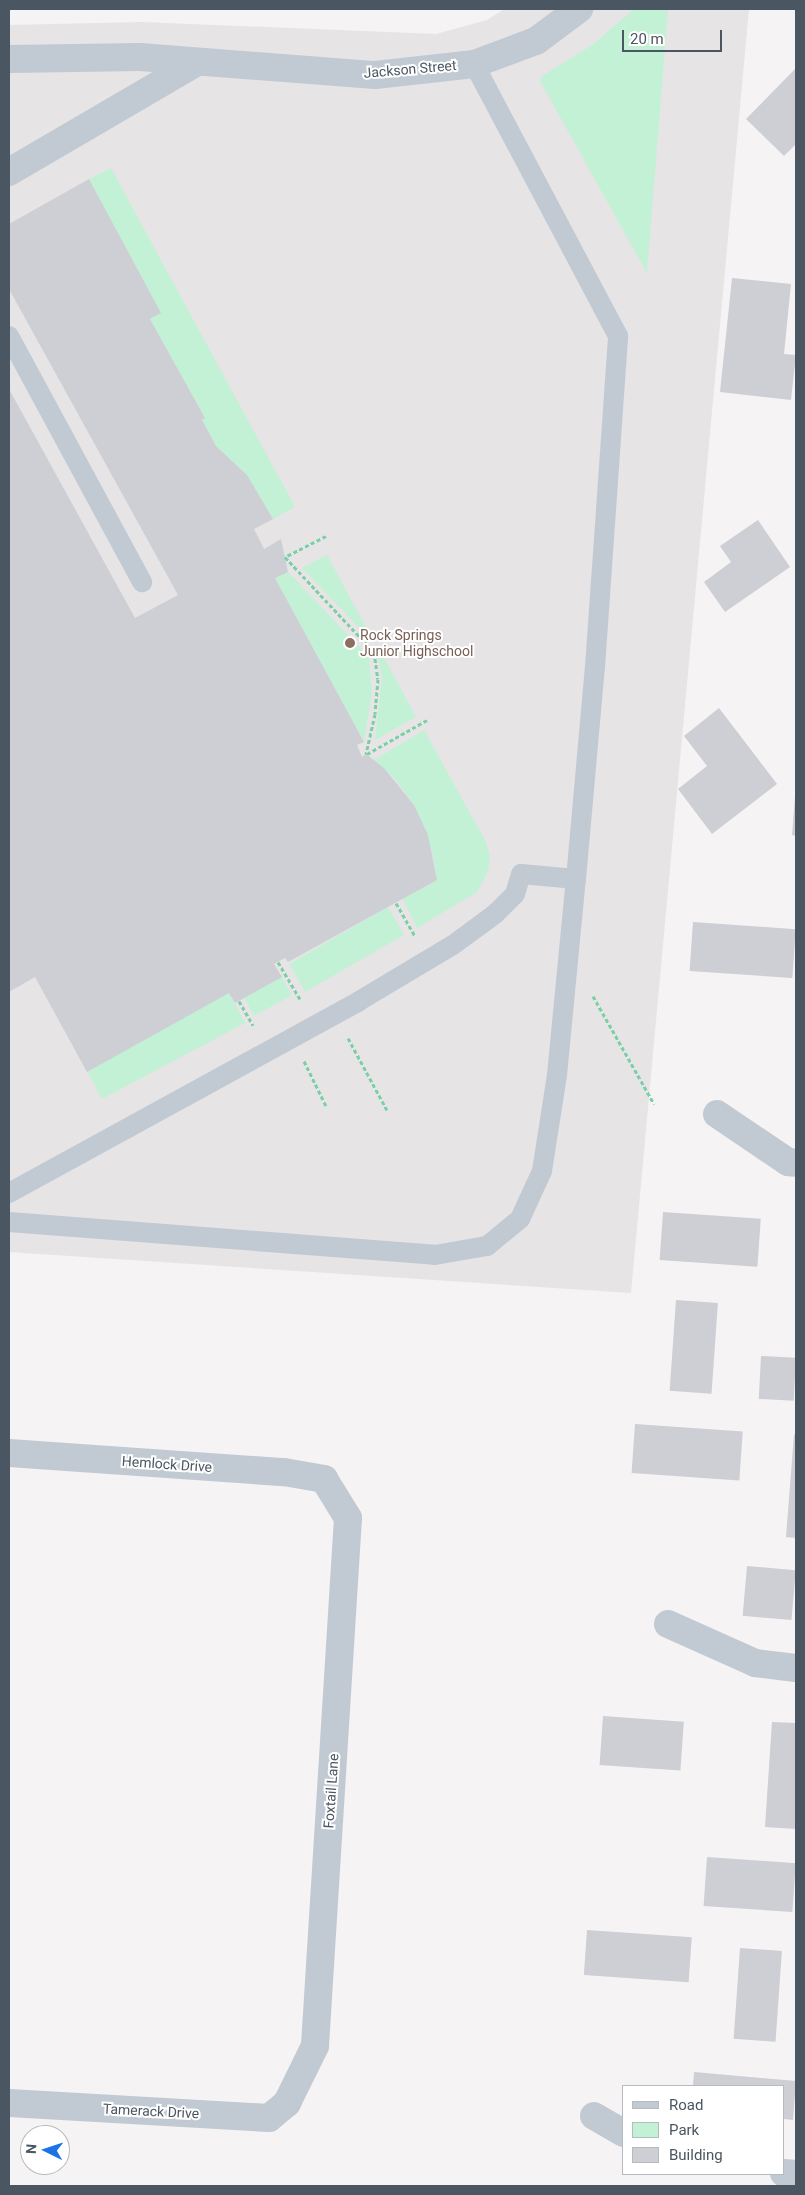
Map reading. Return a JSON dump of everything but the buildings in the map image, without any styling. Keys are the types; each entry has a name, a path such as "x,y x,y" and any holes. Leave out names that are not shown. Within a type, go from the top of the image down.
{"street":[{"name":"Jackson Street","path":"9,59 140,57 375,75 474,64 536,41 579,9"},
{"path":"9,172 197,62"},
{"path":"717,1114 788,1162 796,1162"},
{"name":"Hemlock Drive","path":"9,1453 284,1472 324,1479"},
{"name":"Foxtail Lane","path":"287,2103 315,2046 348,1518 324,1479"},
{"path":"668,1624 755,1663 796,1668"},
{"name":"Tamerack Drive","path":"9,2103 269,2118 287,2103"},
{"path":"594,2116 622,2132"}],"lane":[{"path":"9,1222 435,1255 487,1246 520,1219 542,1171 557,1075 576,879 595,667 618,336 474,64"},
{"path":"9,336 142,582"},
{"path":"9,1192 359,1002 453,945 495,914 515,894 522,874 576,879"}],"path":[{"path":"326,536 285,557 374,652 378,679 375,714 366,754 427,720"},
{"path":"374,652 387,646"},
{"path":"396,903 414,936"},
{"path":"278,962 300,999"},
{"path":"589,989 654,1104"},
{"path":"239,1001 252,1026"},
{"path":"346,1034 387,1110"},
{"path":"302,1058 326,1106"}],"shaded area":[{"name":"Rock Springs Junior Highschool","path":"504,9 749,9 631,1293 9,1252 9,25 142,22 436,34 487,20"}],"green space":[{"path":"634,9 668,9 647,273 540,81 542,76 592,45"},
{"path":"111,168 295,507 273,519 247,475 216,446 202,420 205,418 150,319 160,312 89,179"},
{"path":"327,555 369,633 366,635 302,568"},
{"path":"288,572 369,657 372,691 364,742 275,578"},
{"path":"381,652 416,717 375,740 382,677 377,655"},
{"path":"424,730 486,842 490,856 488,871 477,892 417,928 403,899 437,880 433,855 414,805 394,778 374,760"},
{"path":"388,907 404,935 305,992 289,964"},
{"path":"282,977 292,996 254,1016 244,997"},
{"path":"229,993 245,1023 102,1099 86,1069"}],"place":[{"name":"Rock Springs Junior Highschool","path":"350,643"}]}
